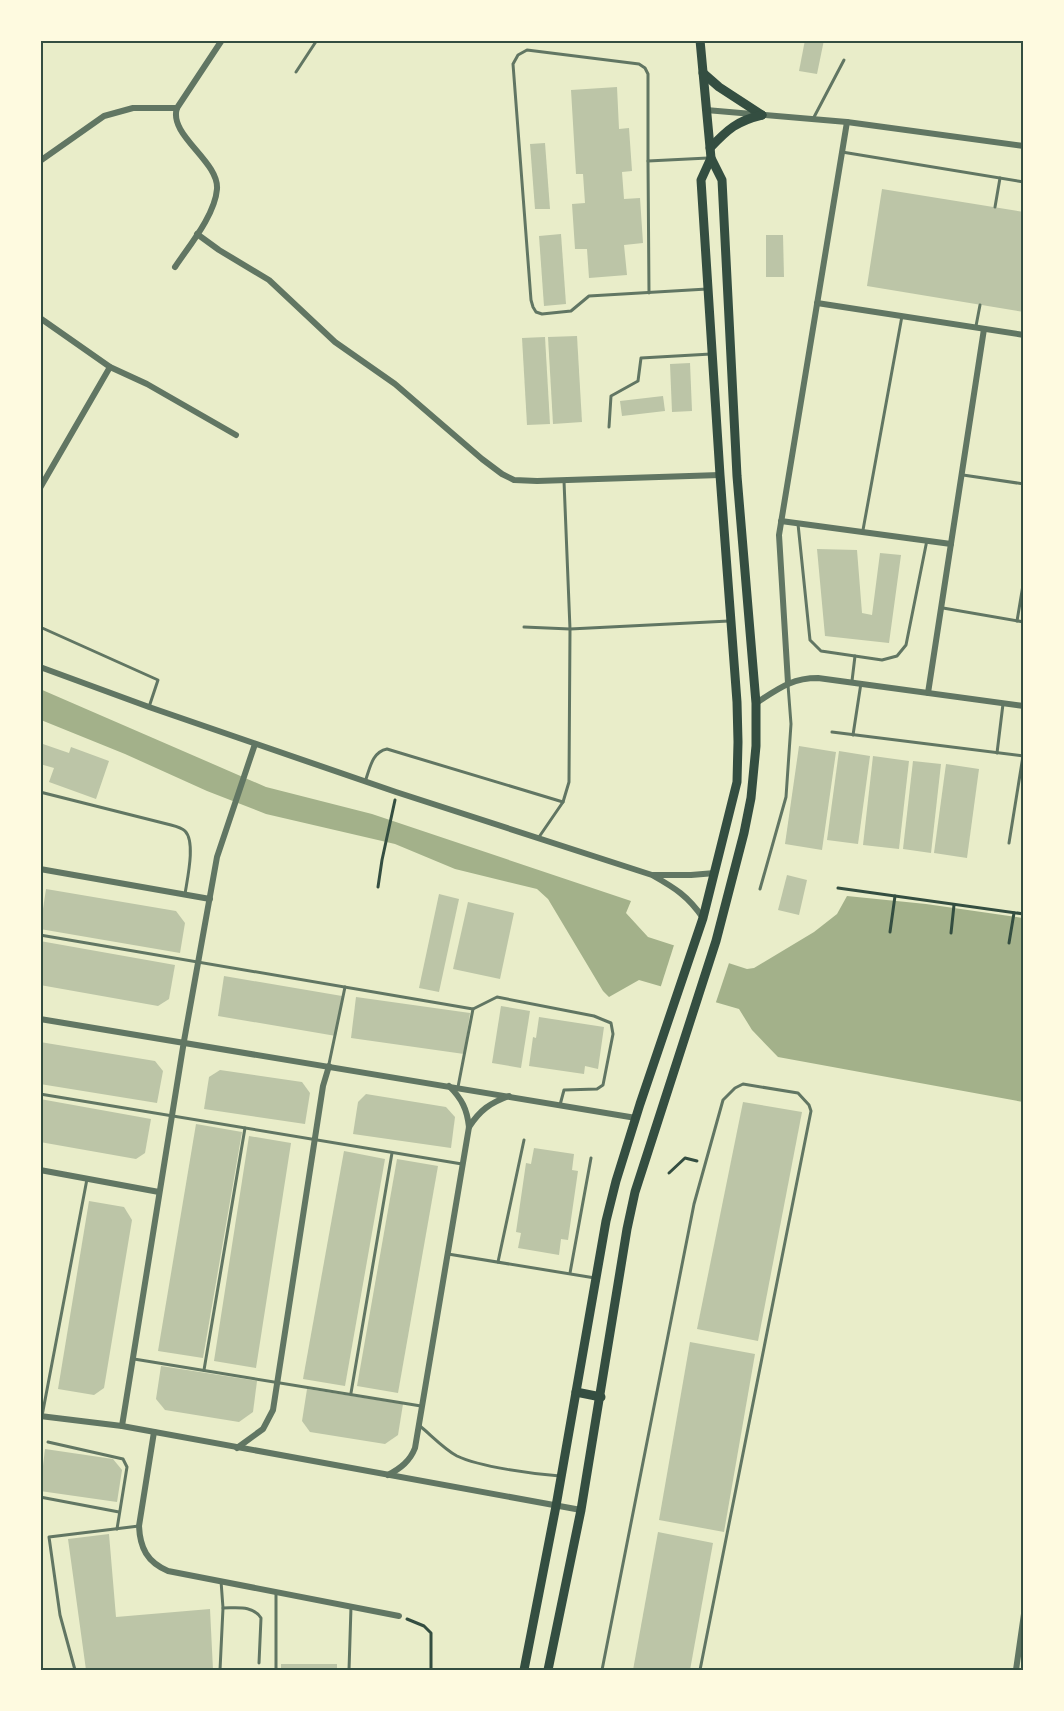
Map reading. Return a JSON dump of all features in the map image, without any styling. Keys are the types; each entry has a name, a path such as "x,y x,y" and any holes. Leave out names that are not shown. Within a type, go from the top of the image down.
{"main road":[{"path":"548,1671 581,1510 635,1192 716,941 751,798 756,746 756,703 737,476 722,180 711,153 700,40"},
{"path":"703,73 719,87 762,115"},
{"path":"524,1671 616,1181 703,918 737,782 738,742 731,621 702,180 711,153 727,130 737,123 762,115"},
{"path":"576,1392 601,1397"}],"street":[{"path":"175,267 212,207 217,188 213,175 178,125 175,114 222,40"},
{"path":"40,161 104,116 133,108 177,108"},
{"path":"706,110 848,122 1023,146"},
{"path":"788,682 779,535 848,122"},
{"path":"197,234 269,280 335,342 395,384 482,459 514,480 720,475"},
{"path":"817,303 1023,336"},
{"path":"40,318 110,367 147,384 236,435"},
{"path":"928,693 984,329"},
{"path":"40,488 110,367"},
{"path":"781,521 951,544"},
{"path":"40,667 365,782 652,875 680,891 691,901 703,918"},
{"path":"756,703 788,682 818,678 1023,706"},
{"path":"122,1426 183,1041 220,845 255,744"},
{"path":"40,869 210,899"},
{"path":"652,875 715,873"},
{"path":"40,1019 636,1118"},
{"path":"237,1448 263,1429 273,1410 314,1140 323,1086 329,1066"},
{"path":"388,1475 398,1470 411,1456 419,1425 469,1127 467,1111 461,1099 448,1086"},
{"path":"469,1127 478,1113 491,1103 509,1096"},
{"path":"40,1170 159,1192"},
{"path":"41,1416 122,1426 581,1510"},
{"path":"154,1432 139,1526 143,1551 158,1567 168,1571 399,1616"},
{"path":"1016,1671 1023,1614"}],"lane":[{"path":"296,72 316,40"},
{"path":"649,293 648,74 645,68 639,64 527,50 518,55 513,64 532,307 542,314 571,311 590,296 649,293 709,289"},
{"path":"813,119 844,60"},
{"path":"842,152 1023,182"},
{"path":"648,161 711,153"},
{"path":"995,207 1000,178"},
{"path":"976,328 980,305"},
{"path":"863,532 902,316"},
{"path":"609,427 611,396 638,381 642,358 714,353"},
{"path":"961,475 1023,484"},
{"path":"540,837 563,802 569,782 570,629 564,480"},
{"path":"798,524 810,640 821,651 882,660 897,656 906,645 927,540"},
{"path":"1017,621 1023,579"},
{"path":"941,608 1023,622"},
{"path":"525,627 570,629 731,621"},
{"path":"40,627 158,680 149,707"},
{"path":"852,682 855,656"},
{"path":"760,889 786,797 791,724 788,682"},
{"path":"853,735 861,683"},
{"path":"997,753 1003,703"},
{"path":"832,732 1023,756 1009,843"},
{"path":"365,782 374,758 380,750 387,749 563,802"},
{"path":"40,792 171,825 184,831 190,839 185,894"},
{"path":"40,935 473,1009 498,997 594,1016 611,1023 613,1034 603,1085 597,1089 564,1090 560,1105"},
{"path":"329,1066 345,987"},
{"path":"458,1088 473,1009"},
{"path":"602,1671 692,1215 723,1100 735,1088 743,1084 798,1093 809,1105 811,1111 700,1671"},
{"path":"40,1094 463,1165"},
{"path":"204,1370 245,1128"},
{"path":"498,1262 524,1140"},
{"path":"351,1393 392,1153"},
{"path":"570,1273 591,1158"},
{"path":"41,1416 87,1179"},
{"path":"448,1254 596,1278"},
{"path":"133,1359 422,1406"},
{"path":"419,1425 456,1455 503,1467 561,1476"},
{"path":"48,1442 123,1459 127,1467 117,1529"},
{"path":"40,1497 119,1512"},
{"path":"75,1671 60,1615 49,1537 139,1526"},
{"path":"220,1581 223,1608 220,1671"},
{"path":"276,1592 276,1671"},
{"path":"349,1671 351,1607"},
{"path":"223,1608 253,1609 261,1618 259,1663"}],"path":[{"path":"378,887 394,805"},
{"path":"838,888 1023,914"},
{"path":"890,932 895,896"},
{"path":"951,933 954,904"},
{"path":"1009,943 1014,913"},
{"path":"669,1173 685,1158 705,1163"},
{"path":"399,1616 424,1626 431,1633 431,1671"}],"shaded area":[{"path":"40,689 266,787 372,814 631,901 626,913 648,937 747,969 754,968 814,932 837,914 847,896 926,904 1023,918 1023,1102 778,1057 752,1030 739,1009 639,980 609,997 603,991 548,899 537,889 455,869 395,844 266,814 207,791 41,720"}],"pier":[{"path":"675,942 730,960 715,1005 660,989"}],"building":[{"path":"805,40 824,40 817,74 799,71"},
{"path":"617,87 619,129 629,128 632,171 622,172 624,199 640,198 643,243 624,245 627,275 589,278 587,249 575,249 572,204 585,203 583,174 576,174 571,90"},
{"path":"545,143 550,209 535,209 530,144"},
{"path":"882,189 1024,212 1024,312 867,286"},
{"path":"561,234 566,304 544,306 539,236"},
{"path":"766,235 783,235 784,277 766,277"},
{"path":"577,336 582,422 553,424 548,337"},
{"path":"545,337 550,424 527,425 522,338"},
{"path":"690,363 692,411 672,412 670,364"},
{"path":"663,396 665,411 622,416 620,401"},
{"path":"817,549 857,550 862,613 872,615 880,553 901,555 889,643 825,636"},
{"path":"40,743 69,753 71,747 109,761 96,799 49,782 54,768 40,764"},
{"path":"799,746 836,752 822,850 785,844"},
{"path":"839,751 870,756 858,844 827,840"},
{"path":"873,756 909,761 899,849 863,845"},
{"path":"913,761 941,764 931,853 903,849"},
{"path":"946,764 979,769 967,858 934,853"},
{"path":"787,875 807,880 799,915 778,910"},
{"path":"46,889 176,911 185,923 180,953 40,929"},
{"path":"439,894 459,899 439,992 419,988"},
{"path":"468,902 514,913 500,979 453,969"},
{"path":"40,941 175,965 169,999 158,1006 40,985"},
{"path":"224,976 342,996 336,1036 218,1016"},
{"path":"356,997 470,1013 464,1054 351,1038"},
{"path":"501,1006 530,1011 521,1068 492,1063"},
{"path":"539,1017 604,1027 598,1069 585,1066 584,1074 529,1066 533,1037 536,1038"},
{"path":"40,1042 155,1061 163,1071 157,1103 40,1084"},
{"path":"220,1070 302,1082 310,1093 305,1124 204,1109 209,1077"},
{"path":"366,1094 446,1107 455,1117 451,1148 353,1134 358,1102"},
{"path":"40,1099 151,1119 145,1153 136,1159 40,1142"},
{"path":"743,1102 802,1112 758,1341 697,1329"},
{"path":"196,1124 242,1132 203,1358 158,1351"},
{"path":"249,1136 291,1143 256,1368 214,1361"},
{"path":"534,1148 574,1154 572,1170 578,1171 568,1240 561,1239 559,1255 518,1248 521,1233 516,1232 526,1163 531,1164"},
{"path":"344,1151 385,1159 345,1386 303,1379"},
{"path":"397,1159 438,1166 398,1393 357,1386"},
{"path":"89,1201 124,1207 132,1220 104,1388 94,1395 58,1389"},
{"path":"690,1342 755,1354 724,1532 659,1520"},
{"path":"161,1366 257,1381 253,1412 239,1422 165,1410 156,1399"},
{"path":"307,1389 403,1404 398,1435 385,1444 310,1432 302,1421"},
{"path":"45,1449 113,1459 122,1470 117,1502 40,1491"},
{"path":"658,1532 713,1543 690,1670 633,1670"},
{"path":"109,1534 116,1617 210,1609 213,1670 86,1670 68,1539"},
{"path":"281,1664 337,1664 337,1670 281,1670"}]}
